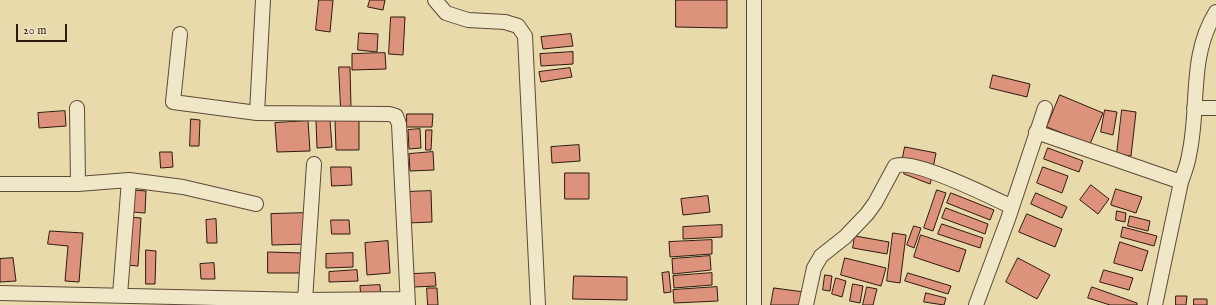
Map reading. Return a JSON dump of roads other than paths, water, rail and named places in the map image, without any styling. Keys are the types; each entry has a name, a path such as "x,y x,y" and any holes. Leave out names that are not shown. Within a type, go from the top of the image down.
{"street":[{"path":"257,113 263,0"},
{"path":"435,0 446,13 468,20 504,22 512,24 518,26 525,36 538,305"},
{"path":"754,0 754,305"},
{"path":"1154,305 1181,182 1189,156 1198,62 1204,37 1216,12"},
{"path":"0,293 407,302 399,124 396,116 389,114 257,113 173,102 180,34"},
{"path":"77,108 78,184"},
{"path":"976,305 1012,207 1045,108"},
{"path":"1194,108 1216,108"},
{"path":"1036,132 1181,182"},
{"path":"305,300 314,164"},
{"path":"806,305 814,268 821,256 845,237 867,214 875,204 895,166 905,164 946,177 1012,207"},
{"path":"120,295 129,180"},
{"path":"0,184 78,184 129,180 183,186 256,204"}]}
